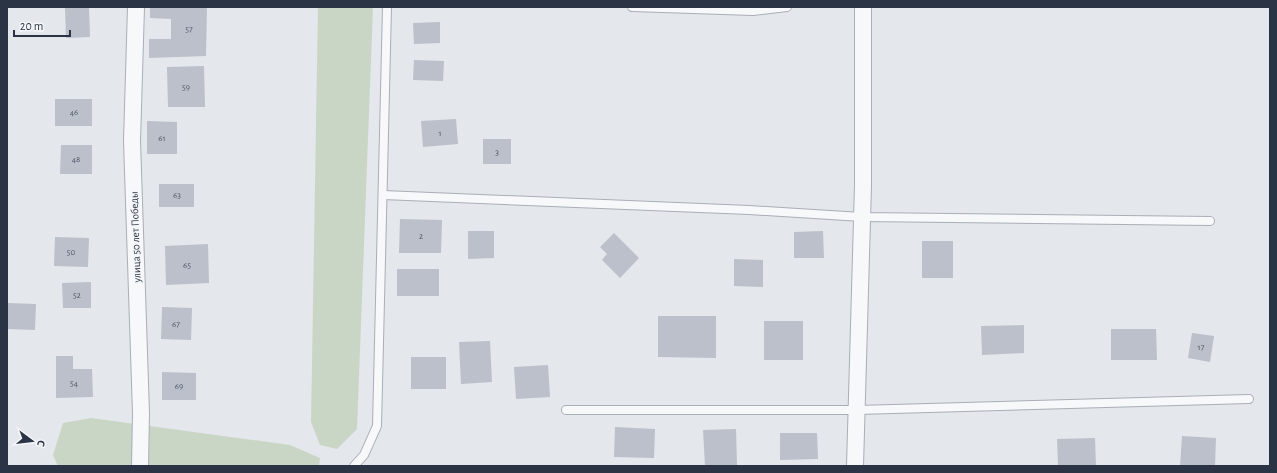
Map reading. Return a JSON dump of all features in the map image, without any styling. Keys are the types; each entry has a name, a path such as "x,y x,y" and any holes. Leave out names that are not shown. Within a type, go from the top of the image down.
{"street":[{"name":"улица 50 лет Победы","path":"136,7 132,141 141,413 140,466"},
{"path":"855,466 862,217 863,7"}],"lane":[{"path":"354,466 364,454 377,426 386,7"},
{"path":"632,7 753,11 787,7"},
{"path":"383,195 748,210 862,217 1210,221"},
{"path":"566,410 857,410 1249,399"}],"green space":[{"path":"318,7 373,7 357,429 337,449 320,445 311,422"},
{"path":"91,418 290,445 320,458 319,466 58,466 53,455 63,423"}],"building":[{"path":"150,7 207,7 206,56 149,58 149,39 171,39 171,19 150,18"},
{"path":"65,8 89,8 90,37 66,38"},
{"path":"440,22 440,43 414,44 413,23"},
{"path":"414,60 444,61 443,81 413,80"},
{"path":"204,66 205,107 168,107 167,67"},
{"path":"55,99 92,99 92,126 55,126"},
{"path":"456,119 458,144 423,147 421,121"},
{"path":"147,121 177,122 177,154 147,154"},
{"path":"483,139 511,139 511,164 483,164"},
{"path":"61,145 92,145 92,174 60,174"},
{"path":"159,184 194,184 194,207 159,207"},
{"path":"400,219 442,220 441,253 399,253"},
{"path":"468,231 494,231 494,258 468,259"},
{"path":"823,231 824,258 794,258 794,232"},
{"path":"614,233 639,258 620,278 602,260 607,254 600,247"},
{"path":"55,237 89,238 88,267 54,266"},
{"path":"922,241 953,241 953,278 922,278"},
{"path":"208,244 209,283 166,285 165,246"},
{"path":"734,259 763,260 763,287 734,286"},
{"path":"397,269 439,269 439,296 397,296"},
{"path":"91,282 91,308 63,308 62,283"},
{"path":"7,303 36,304 35,330 7,329"},
{"path":"162,307 192,308 191,340 161,339"},
{"path":"658,316 716,316 716,358 658,357"},
{"path":"764,321 803,321 803,360 764,360"},
{"path":"1024,325 1024,353 982,355 981,326"},
{"path":"1111,329 1156,329 1157,360 1111,360"},
{"path":"1192,333 1214,336 1210,362 1188,358"},
{"path":"490,341 492,382 461,384 459,342"},
{"path":"56,356 73,356 73,369 92,369 93,397 56,398"},
{"path":"411,357 446,357 446,389 411,389"},
{"path":"548,365 550,397 516,399 514,367"},
{"path":"162,372 196,373 196,400 162,400"},
{"path":"615,427 655,429 654,458 614,457"},
{"path":"736,429 737,466 705,466 703,430"},
{"path":"780,433 817,433 818,459 780,460"},
{"path":"1182,436 1216,438 1215,466 1180,466"},
{"path":"1095,438 1096,466 1058,466 1057,439"}]}
